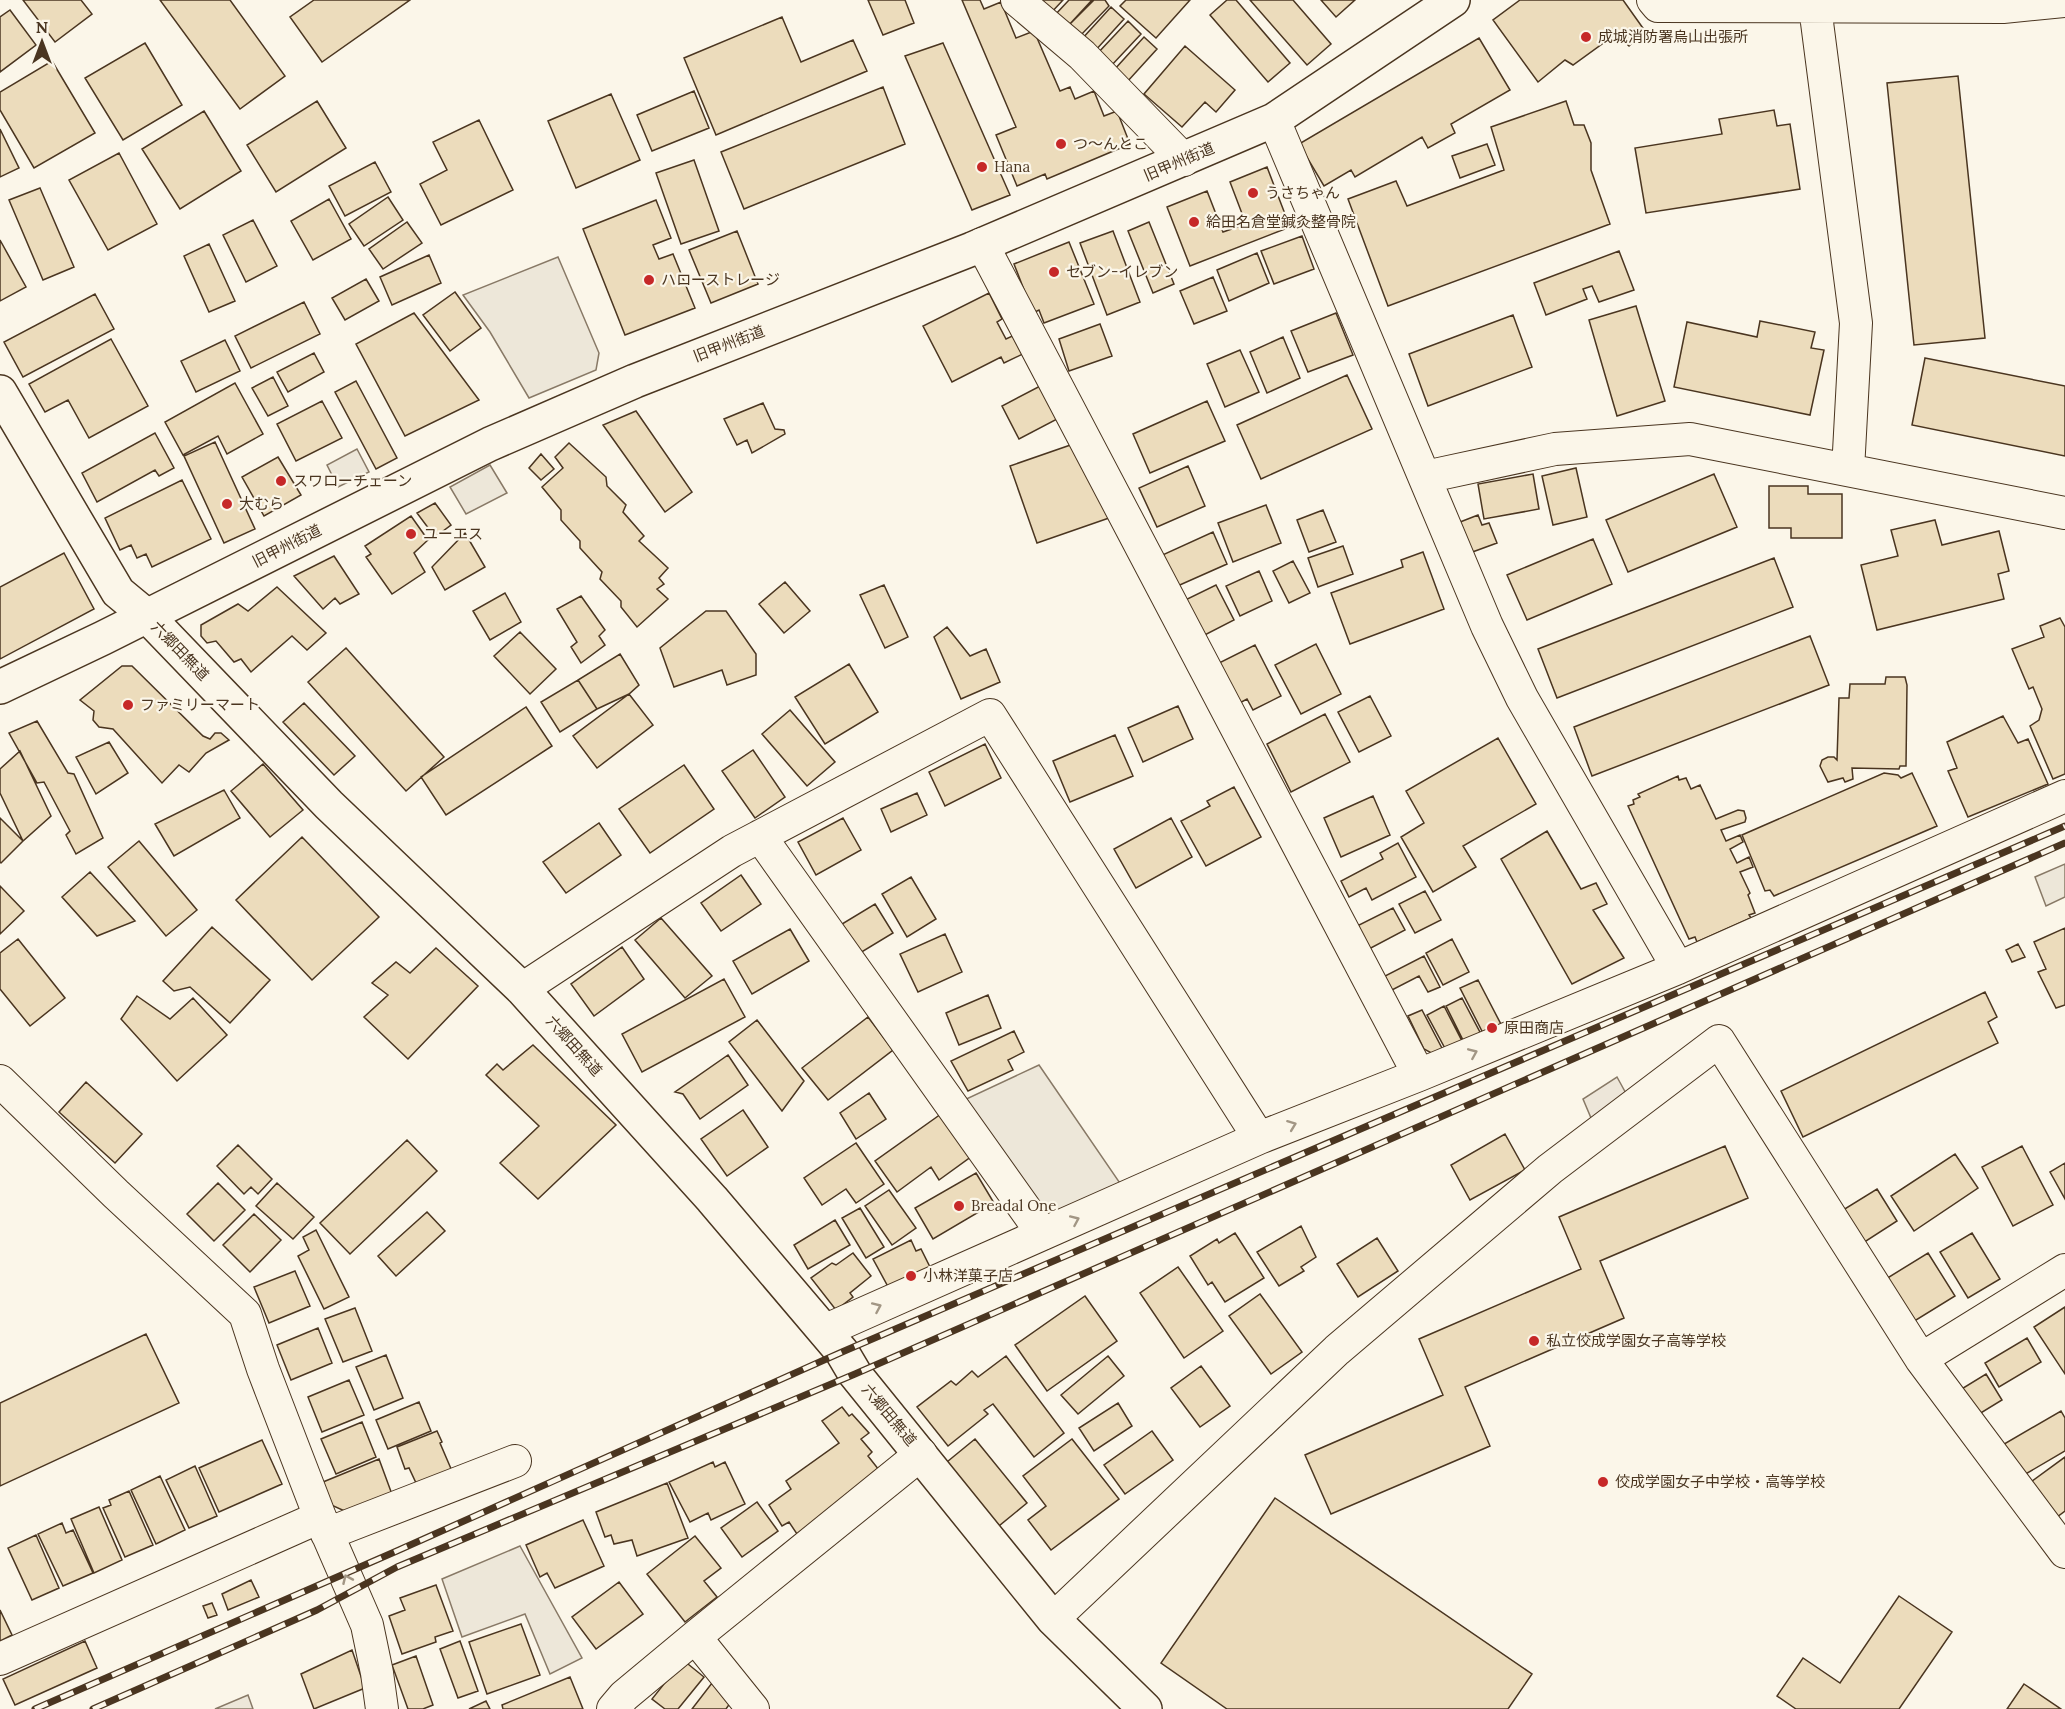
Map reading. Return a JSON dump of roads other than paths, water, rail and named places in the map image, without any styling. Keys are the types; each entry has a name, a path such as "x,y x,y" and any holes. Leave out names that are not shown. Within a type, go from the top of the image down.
{"street":[{"path":"1017,0 1082,55 1184,160"},
{"name":"旧甲州街道","path":"0,687 490,444 635,381 982,244 1274,120 1453,0"},
{"path":"1653,0 1658,6 1815,8 2003,8 2065,1"},
{"path":"1815,8 1856,323 1848,470"},
{"path":"1274,120 1486,626 1522,698 1678,968"},
{"path":"982,244 1419,1075"},
{"name":"六郷田無道","path":"0,392 118,591 147,616 328,805 522,989 712,1199 842,1352 855,1374 1053,1619 1145,1709"},
{"path":"1425,477 1555,449 1690,439 2065,513"},
{"path":"522,989 732,850 990,715 1259,1138"},
{"path":"824,1331 1259,1138 1678,968 2065,796"},
{"path":"760,836 1043,1234"},
{"path":"1053,1619 1337,1350 1550,1169 1719,1041 1921,1359 2065,1552"},
{"path":"0,1081 116,1194 245,1314 263,1369 323,1525 367,1625 382,1709"},
{"path":"1921,1359 2065,1270"},
{"path":"612,1709 624,1696 695,1637 921,1454"},
{"path":"0,1659 323,1525 515,1461"},
{"path":"695,1637 753,1709"}],"railway":[{"path":"35,1709 399,1550 842,1352 2065,826"},
{"path":"93,1709 317,1610 397,1567 855,1374 2065,843"}],"place":[{"name":"成城消防署烏山出張所","path":"1586,37"},
{"name":"つ～んとこ","path":"1061,144"},
{"name":"Hana","path":"982,167"},
{"name":"うさちゃん","path":"1253,193"},
{"name":"給田名倉堂鍼灸整骨院","path":"1194,222"},
{"name":"セブン-イレブン","path":"1054,272"},
{"name":"ハローストレージ","path":"649,280"},
{"name":"スワローチェーン","path":"281,481"},
{"name":"大むら","path":"227,504"},
{"name":"ユーエス","path":"411,534"},
{"name":"ファミリーマート","path":"128,705"},
{"name":"原田商店","path":"1492,1028"},
{"name":"Breadal One","path":"959,1206"},
{"name":"小林洋菓子店","path":"911,1276"},
{"name":"私立佼成学園女子高等学校","path":"1534,1341"},
{"name":"佼成学園女子中学校・高等学校","path":"1603,1482"}]}
